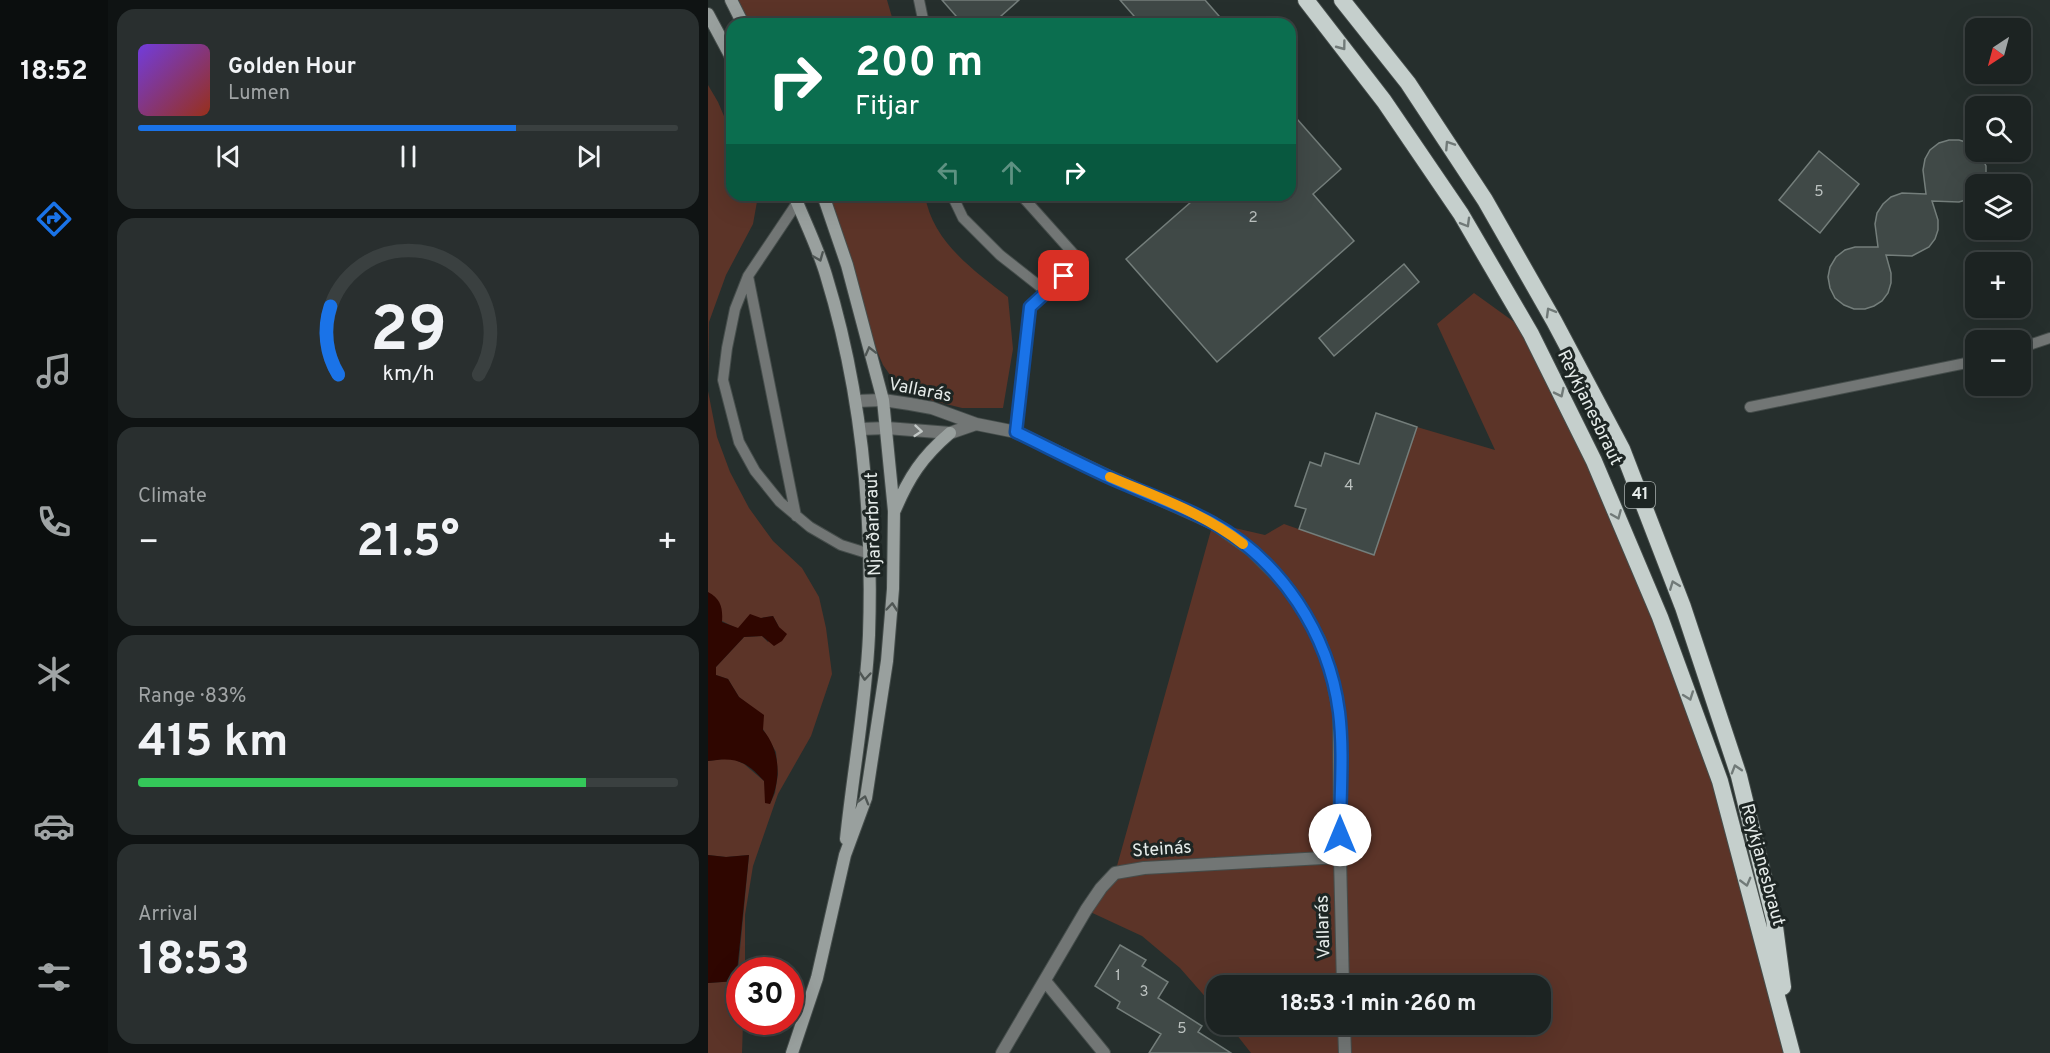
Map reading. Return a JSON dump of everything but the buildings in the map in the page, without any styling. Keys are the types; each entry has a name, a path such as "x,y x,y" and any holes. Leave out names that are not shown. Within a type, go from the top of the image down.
{"highway":[{"name":"Reykjanesbraut","path":"1306,0 1384,101 1461,214 1531,334 1594,461 1660,617 1720,781 1793,1053"},
{"name":"Reykjanesbraut","path":"1342,0 1408,83 1485,200 1554,321 1622,449 1683,607 1739,776 1774,919 1793,1053"}],"main road":[{"path":"731,0 740,18"},
{"path":"708,14 726,48"},
{"name":"Njarðarbraut","path":"792,1053 817,978 845,855 863,706 868,637 870,554 860,429 844,340 825,273 797,201"},
{"name":"Njarðarbraut","path":"825,201 847,265 883,400 894,511 893,589 887,661 877,732 866,798 845,855"},
{"path":"894,511 918,465 932,448 950,433"}],"street":[{"name":"Vallarás","path":"856,401 883,400 932,408 976,424 1016,432 1213,523 1251,550 1284,584 1304,612 1318,639 1331,672 1336,695 1340,729 1343,975"},
{"name":"Vallarás","path":"860,429 887,428 950,433 976,424"},
{"name":"Steinás","path":"1002,1053 1086,910 1115,873 1144,868 1340,857"},
{"path":"1046,981 1104,1053"},
{"path":"1344,1035 1345,1053"}],"lane":[{"path":"919,0 923,18"},
{"path":"795,201 748,276 735,309 723,380 739,442 755,471 780,502 810,527 841,545 870,554"},
{"path":"955,201 963,218 1000,255 1047,292"},
{"path":"1016,432 1030,307 1080,261 1026,201"},
{"path":"748,276 796,516"},
{"path":"2031,344 2050,338"},
{"path":"1750,406 1965,363"}],"shaded area":[{"path":"737,0 887,0 892,18 746,18"},
{"path":"708,85 726,121 726,201 757,201 753,224 726,275 709,322 708,391"},
{"path":"830,201 926,201 936,227 956,253 1008,297 1013,349 1003,408 962,408 910,395 898,386 883,365 870,335 847,246"},
{"path":"1474,293 1531,334 1594,461 1718,782 1792,1053 1251,1053 1237,1035 1551,1035 1551,975 1206,975 1206,998 1180,968 1142,936 1086,910 1115,873 1213,523 1265,535 1284,524 1373,555 1417,427 1495,450 1437,324"},
{"path":"708,391 717,437 730,472 749,508 773,541 802,568 819,597 832,674 811,736 778,794 753,866 745,915 745,957 739,957 749,855 726,857 708,855 708,761 731,758 744,764 764,781 770,804 775,793 778,774 776,752 750,706 739,697 728,679 716,675 716,667 744,637 762,636 768,642 779,627 773,616 761,618 738,629 722,621 708,592"},
{"path":"708,592 720,604 722,622 738,628 750,614 761,618 773,616 779,627 787,634 774,646 762,636 744,637 716,667 716,675 728,679 739,697 764,715 763,730 773,747 777,766 776,785 770,804 765,803 764,781 751,768 733,760 708,761"},
{"path":"708,855 726,857 749,855 738,957 726,957 726,982 708,983"},
{"path":"726,982 726,1035 743,1035 742,1053 708,1053 708,983"}],"slow traffic":[{"path":"1110,477 1213,523 1243,544"}],"route":[{"path":"1064,276 1030,307 1016,432 1213,523 1251,550 1284,584 1309,621 1331,672 1340,729 1340,835"}]}
